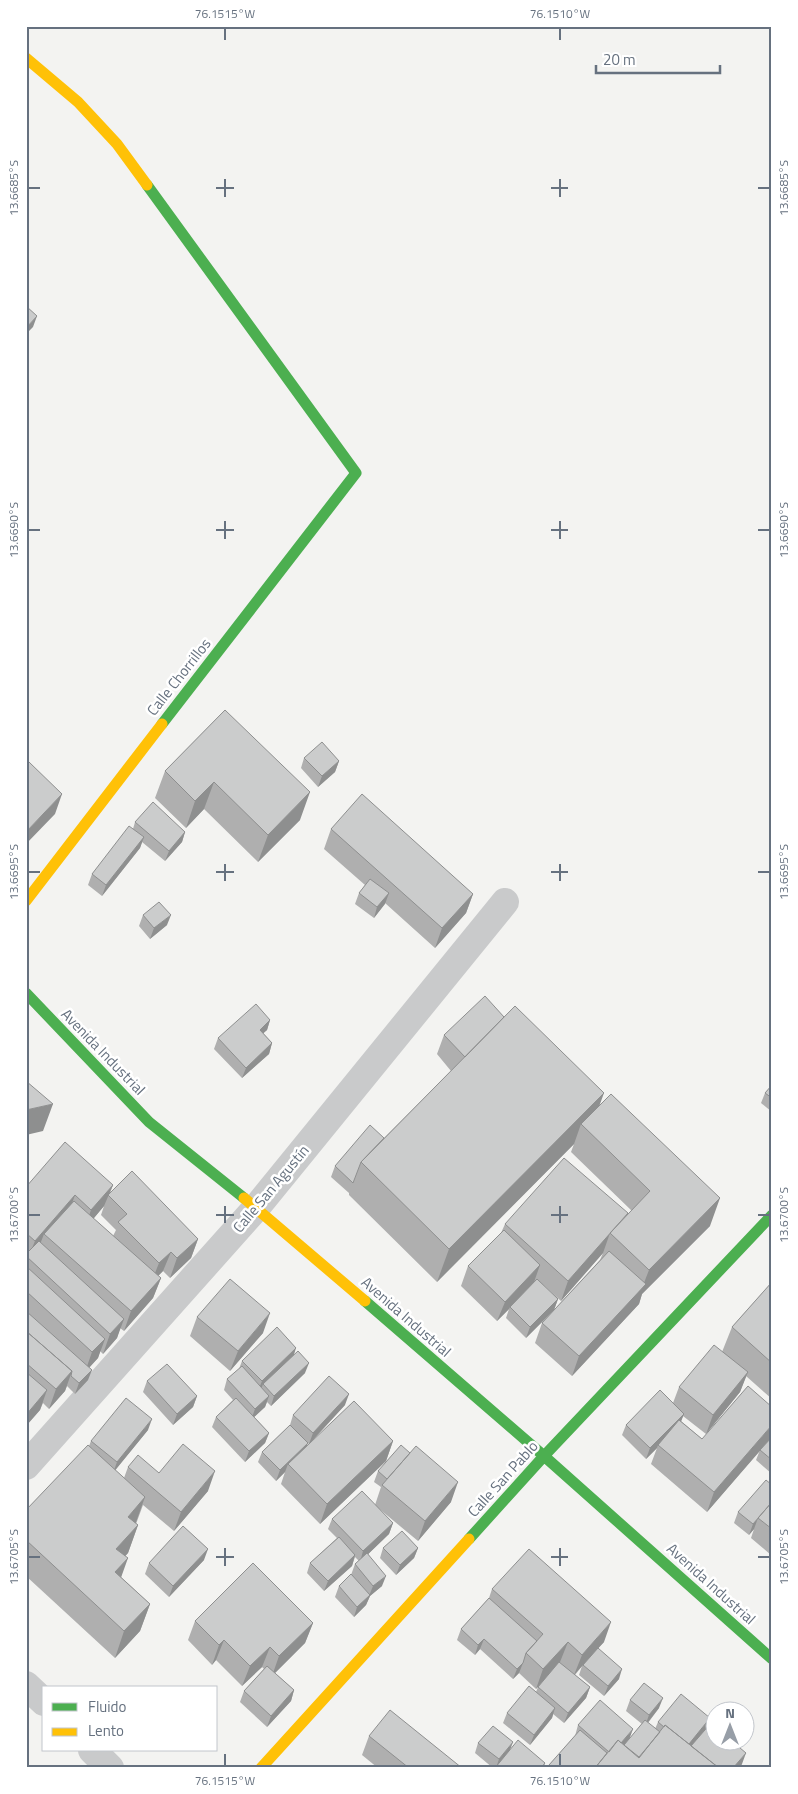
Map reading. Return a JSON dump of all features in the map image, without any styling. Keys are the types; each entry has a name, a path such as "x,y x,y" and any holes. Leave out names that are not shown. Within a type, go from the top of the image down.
{"street":[{"name":"Calle Chorrillos","path":"26,58 78,102 117,144 356,473 26,900"},
{"name":"Calle San Agustín","path":"26,1466 256,1208 506,902"},
{"name":"Avenida Industrial","path":"26,993 149,1122 256,1208 544,1456 772,1659"},
{"name":"Calle San Pablo","path":"261,1768 544,1456 772,1215"},
{"path":"26,1684 42,1700"},
{"path":"94,1752 110,1768"}],"building":[{"path":"26,306 37,316 26,328"},
{"path":"225,710 310,792 268,835 214,782 195,801 165,771"},
{"path":"322,742 339,761 322,776 304,758"},
{"path":"29,762 62,794 26,832 26,765"},
{"path":"362,794 473,894 442,928 331,829"},
{"path":"153,802 185,832 169,851 135,822"},
{"path":"129,826 144,837 106,885 92,874"},
{"path":"370,879 389,893 377,907 359,893"},
{"path":"159,902 171,915 154,928 143,915"},
{"path":"485,996 504,1017 465,1057 444,1035"},
{"path":"256,1004 270,1020 260,1030 272,1043 246,1068 218,1038"},
{"path":"515,1006 604,1093 449,1249 361,1162"},
{"path":"26,1081 53,1104 26,1110"},
{"path":"772,1085 772,1098 765,1093"},
{"path":"611,1094 720,1198 649,1270 610,1233 650,1191 581,1124"},
{"path":"370,1125 384,1138 361,1162 353,1183 335,1166"},
{"path":"65,1142 113,1185 91,1210 75,1195 35,1241 26,1233 26,1187"},
{"path":"564,1158 628,1213 568,1281 505,1224"},
{"path":"132,1171 198,1239 177,1258 171,1252 159,1263 118,1222 127,1214 108,1195"},
{"path":"74,1201 161,1278 131,1311 44,1234"},
{"path":"504,1230 540,1265 505,1302 468,1266"},
{"path":"39,1241 124,1319 110,1334 26,1256"},
{"path":"609,1251 646,1284 579,1356 542,1323"},
{"path":"26,1266 105,1339 92,1352 26,1291"},
{"path":"230,1279 270,1313 238,1351 197,1317"},
{"path":"537,1279 558,1299 530,1327 510,1307"},
{"path":"772,1282 772,1363 732,1327"},
{"path":"26,1311 92,1370 79,1383 71,1376 72,1371 26,1331"},
{"path":"277,1327 296,1348 262,1381 242,1361"},
{"path":"26,1331 72,1371 56,1389 26,1363"},
{"path":"714,1345 748,1372 713,1415 679,1387"},
{"path":"298,1351 309,1363 274,1396 263,1384"},
{"path":"167,1364 197,1396 177,1414 147,1381"},
{"path":"242,1366 269,1396 255,1409 227,1379"},
{"path":"26,1372 47,1390 26,1415"},
{"path":"329,1376 349,1394 313,1433 293,1415"},
{"path":"748,1386 772,1407 772,1425 714,1492 658,1445 679,1420 702,1439"},
{"path":"660,1390 684,1414 650,1448 626,1425"},
{"path":"126,1398 152,1419 117,1462 91,1441"},
{"path":"236,1398 269,1433 249,1451 216,1417"},
{"path":"354,1401 393,1441 327,1504 288,1464"},
{"path":"290,1425 308,1443 280,1470 262,1452"},
{"path":"772,1437 772,1460 760,1450"},
{"path":"183,1444 215,1471 181,1512 128,1467 138,1455 159,1473"},
{"path":"88,1445 145,1497 128,1517 138,1525 116,1549 128,1558 115,1572 150,1604 124,1631 26,1540 26,1510"},
{"path":"401,1445 410,1453 387,1479 378,1471"},
{"path":"416,1446 458,1482 425,1521 382,1485"},
{"path":"766,1480 772,1485 772,1502 753,1524 738,1512"},
{"path":"362,1491 393,1523 363,1551 332,1519"},
{"path":"772,1502 772,1529 758,1518"},
{"path":"183,1526 208,1549 173,1586 149,1563"},
{"path":"402,1531 418,1548 400,1565 383,1548"},
{"path":"339,1537 355,1555 328,1581 310,1563"},
{"path":"529,1549 611,1622 582,1655 568,1642 543,1669 526,1653 543,1634 492,1589"},
{"path":"367,1553 386,1576 373,1586 355,1564"},
{"path":"253,1563 313,1623 279,1656 270,1647 250,1666 224,1640 219,1645 195,1621"},
{"path":"351,1574 370,1595 357,1607 339,1586"},
{"path":"489,1598 537,1641 526,1653 523,1663 517,1669 484,1639 478,1645 461,1629"},
{"path":"598,1648 622,1669 608,1686 583,1665"},
{"path":"559,1662 590,1687 568,1713 538,1687"},
{"path":"267,1666 294,1690 271,1716 244,1691"},
{"path":"644,1683 663,1698 649,1715 630,1700"},
{"path":"529,1686 555,1708 534,1735 507,1713"},
{"path":"681,1694 706,1715 706,1723 689,1744 665,1725 664,1727 658,1722"},
{"path":"600,1700 633,1729 621,1743 618,1740 609,1752 578,1725"},
{"path":"390,1710 462,1768 409,1768 369,1736"},
{"path":"645,1720 660,1732 639,1757 624,1745"},
{"path":"665,1725 719,1768 595,1768 618,1740 639,1758"},
{"path":"493,1726 513,1742 499,1759 478,1743"},
{"path":"706,1729 706,1752 746,1753 733,1768 719,1768 691,1746"},
{"path":"580,1730 607,1753 595,1768 551,1768 549,1765"},
{"path":"518,1740 545,1763 541,1768 495,1768"}],"traffic: fast":[{"path":"147,185 356,473 162,724"},
{"path":"26,993 149,1122 244,1198"},
{"path":"469,1539 544,1456 772,1215"},
{"path":"365,1301 544,1456 772,1659"}],"traffic: slow":[{"path":"26,58 78,102 117,144 147,185"},
{"path":"26,901 162,724"},
{"path":"244,1198 365,1301"},
{"path":"261,1768 469,1539"}]}
